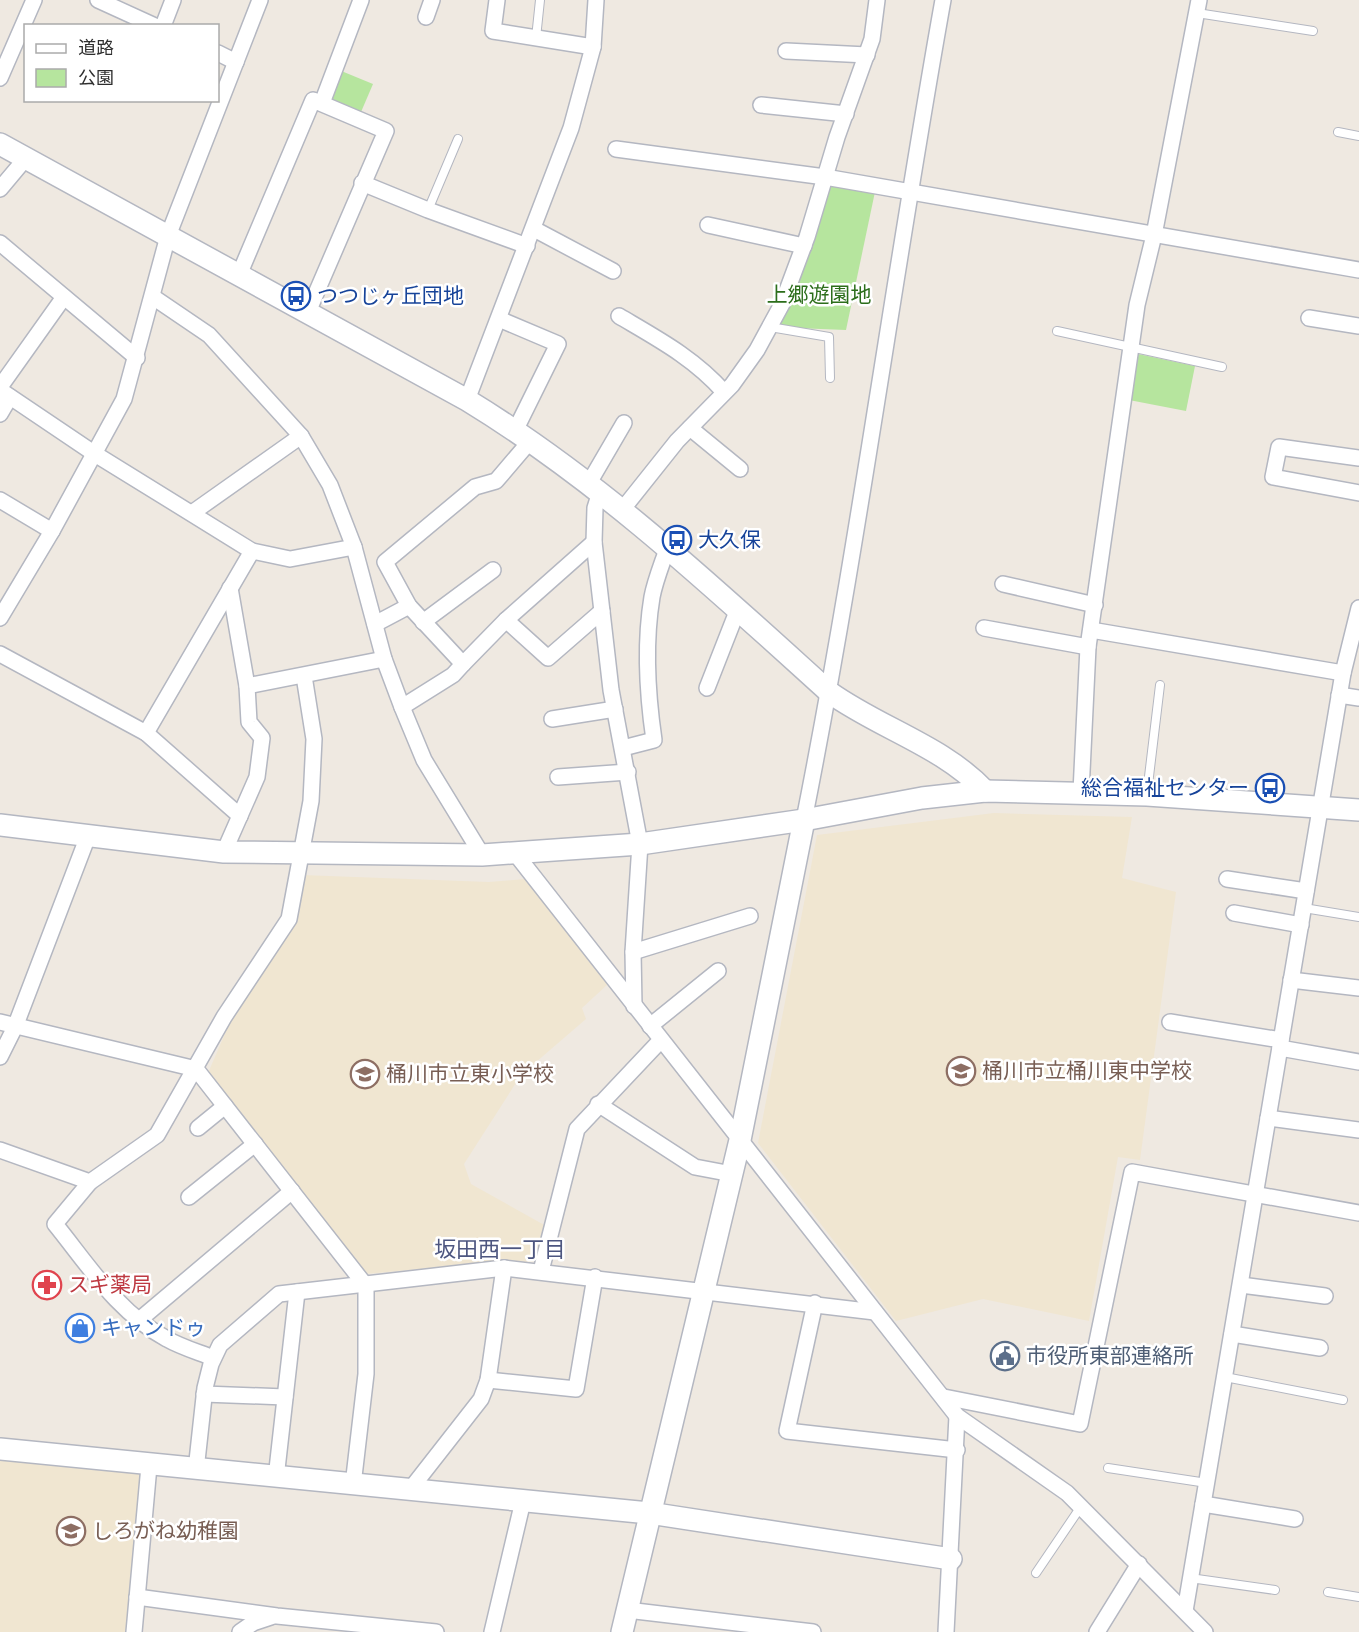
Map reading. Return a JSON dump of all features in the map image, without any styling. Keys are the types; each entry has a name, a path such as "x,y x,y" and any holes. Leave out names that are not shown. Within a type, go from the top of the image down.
{"street":[{"path":"0,78 34,0"},
{"path":"100,0 151,24"},
{"path":"164,24 173,0"},
{"path":"0,618 52,531 124,399 137,358 168,236 260,0"},
{"path":"322,103 361,0"},
{"path":"426,17 432,0"},
{"path":"497,0 493,31 593,47"},
{"path":"468,400 571,128 593,47 596,0"},
{"path":"622,510 758,350 782,304 804,246 872,39 877,0"},
{"path":"622,1632 740,1140 804,820 829,692 908,193 943,0"},
{"path":"1081,792 1088,647 1137,305 1154,235 1198,6"},
{"path":"786,51 867,55"},
{"path":"219,54 236,62"},
{"path":"239,275 313,100 386,131 308,312"},
{"path":"761,105 846,114"},
{"path":"0,144 468,400 524,435 622,510 738,609 829,692 852,709 953,763 985,791"},
{"path":"616,149 825,177 1359,270"},
{"path":"0,189 26,158"},
{"path":"362,183 527,246"},
{"path":"708,225 804,246"},
{"path":"534,229 613,271"},
{"path":"0,243 137,358"},
{"path":"0,414 3,392 64,297"},
{"path":"153,297 209,335 301,436 330,485 354,548 384,659 402,707 424,760 482,855"},
{"path":"619,316 683,354 705,370 724,392"},
{"path":"1309,318 1359,326"},
{"path":"464,664 409,606 385,562 476,487 496,482 524,435 558,344 499,320"},
{"path":"3,392 95,454 252,551 290,559 354,548"},
{"path":"624,423 594,488 594,542 615,709 640,844 633,952 634,1006"},
{"path":"690,428 740,470"},
{"path":"192,513 301,436"},
{"path":"1359,458 1279,447 1274,477 1359,493"},
{"path":"0,500 52,531"},
{"path":"402,707 453,675 506,620 594,542"},
{"path":"623,748 654,740 648,697 646,650 652,595 667,549"},
{"path":"146,733 252,551"},
{"path":"423,622 493,570"},
{"path":"1003,584 1095,605"},
{"path":"224,852 257,777 262,738 249,722 247,686 231,588"},
{"path":"375,624 409,606"},
{"path":"1185,1611 1343,674 1359,608"},
{"path":"707,688 738,609"},
{"path":"506,620 548,657 602,611"},
{"path":"984,628 1088,647"},
{"path":"1092,630 1343,674"},
{"path":"0,654 146,733 240,816"},
{"path":"247,686 384,659"},
{"path":"213,1358 167,1339 138,1321 121,1306 56,1224 90,1182 157,1135 224,1017 289,919 311,801 314,739 304,676"},
{"path":"1340,695 1359,698"},
{"path":"552,720 615,709"},
{"path":"558,777 628,772"},
{"path":"0,825 224,852 482,855 640,844 804,820 921,798 985,791 1147,795 1359,810"},
{"path":"0,1057 15,1027 88,836"},
{"path":"515,853 957,1416 1067,1493 1204,1632"},
{"path":"1227,879 1306,891"},
{"path":"1234,913 1301,925"},
{"path":"633,952 750,916"},
{"path":"650,1026 718,971"},
{"path":"1292,980 1359,988"},
{"path":"0,1022 196,1069 366,1286 366,1374 353,1485"},
{"path":"1170,1022 1359,1062"},
{"path":"541,1271 577,1129 598,1104 661,1040"},
{"path":"598,1104 695,1167 732,1174"},
{"path":"198,1128 225,1106"},
{"path":"1268,1118 1359,1130"},
{"path":"189,1197 255,1144"},
{"path":"0,1150 90,1182"},
{"path":"945,1398 1080,1424 1132,1172 1359,1214"},
{"path":"138,1321 292,1191"},
{"path":"196,1470 204,1394 213,1358 220,1346 279,1294 366,1286 504,1268 875,1312"},
{"path":"409,1491 481,1399 488,1380 504,1268"},
{"path":"488,1380 576,1389 595,1277"},
{"path":"1240,1285 1325,1296"},
{"path":"276,1478 297,1292"},
{"path":"815,1304 787,1431 957,1450"},
{"path":"1232,1334 1320,1348"},
{"path":"204,1394 285,1397"},
{"path":"946,1632 957,1416"},
{"path":"0,1449 148,1466 649,1513 951,1559"},
{"path":"134,1632 148,1466"},
{"path":"492,1632 523,1501"},
{"path":"1203,1504 1295,1519"},
{"path":"1097,1632 1139,1564"},
{"path":"137,1597 342,1627 436,1632"},
{"path":"627,1610 752,1628 813,1632"},
{"path":"240,1632 254,1623 277,1616"}],"lane":[{"path":"536,38 540,0"},
{"path":"1198,6 1313,32"},
{"path":"1338,132 1359,136"},
{"path":"428,210 458,139"},
{"path":"770,327 829,337 830,378"},
{"path":"1057,331 1222,367"},
{"path":"1147,795 1160,686"},
{"path":"1304,908 1359,917"},
{"path":"1225,1377 1342,1400"},
{"path":"1108,1468 1207,1483"},
{"path":"1036,1573 1080,1508"},
{"path":"1190,1578 1275,1590"},
{"path":"1328,1592 1359,1597"}],"shaded area":[{"name":"桶川市立桶川東中学校","path":"994,813 1132,817 1122,878 1176,892 1140,1160 1118,1157 1089,1321 983,1299 896,1321 758,1143 817,835"},
{"name":"桶川市立東小学校","path":"302,875 489,882 525,879 608,984 582,1008 586,1019 521,1075 464,1164 471,1184 546,1226 541,1254 532,1262 507,1261 365,1274 208,1073 230,1022 298,915"},
{"name":"しろがね幼稚園","path":"0,1449 149,1466 134,1632 0,1632"}],"green space":[{"path":"334,68 373,84 358,119 320,104"},
{"name":"上郷遊園地","path":"825,177 876,187 846,330 770,327"},
{"path":"1138,354 1195,366 1186,411 1129,400"}],"place":[{"name":"つつじヶ丘団地","path":"296,296"},
{"name":"大久保","path":"677,540"},
{"name":"総合福祉センター","path":"1270,788"},
{"name":"桶川市立桶川東中学校","path":"961,1071"},
{"name":"桶川市立東小学校","path":"365,1074"},
{"name":"スギ薬局","path":"47,1285"},
{"name":"キャンドゥ","path":"80,1328"},
{"name":"市役所東部連絡所","path":"1005,1356"},
{"name":"しろがね幼稚園","path":"71,1531"}],"district":[{"name":"坂田西一丁目","path":"500,1249"}]}
